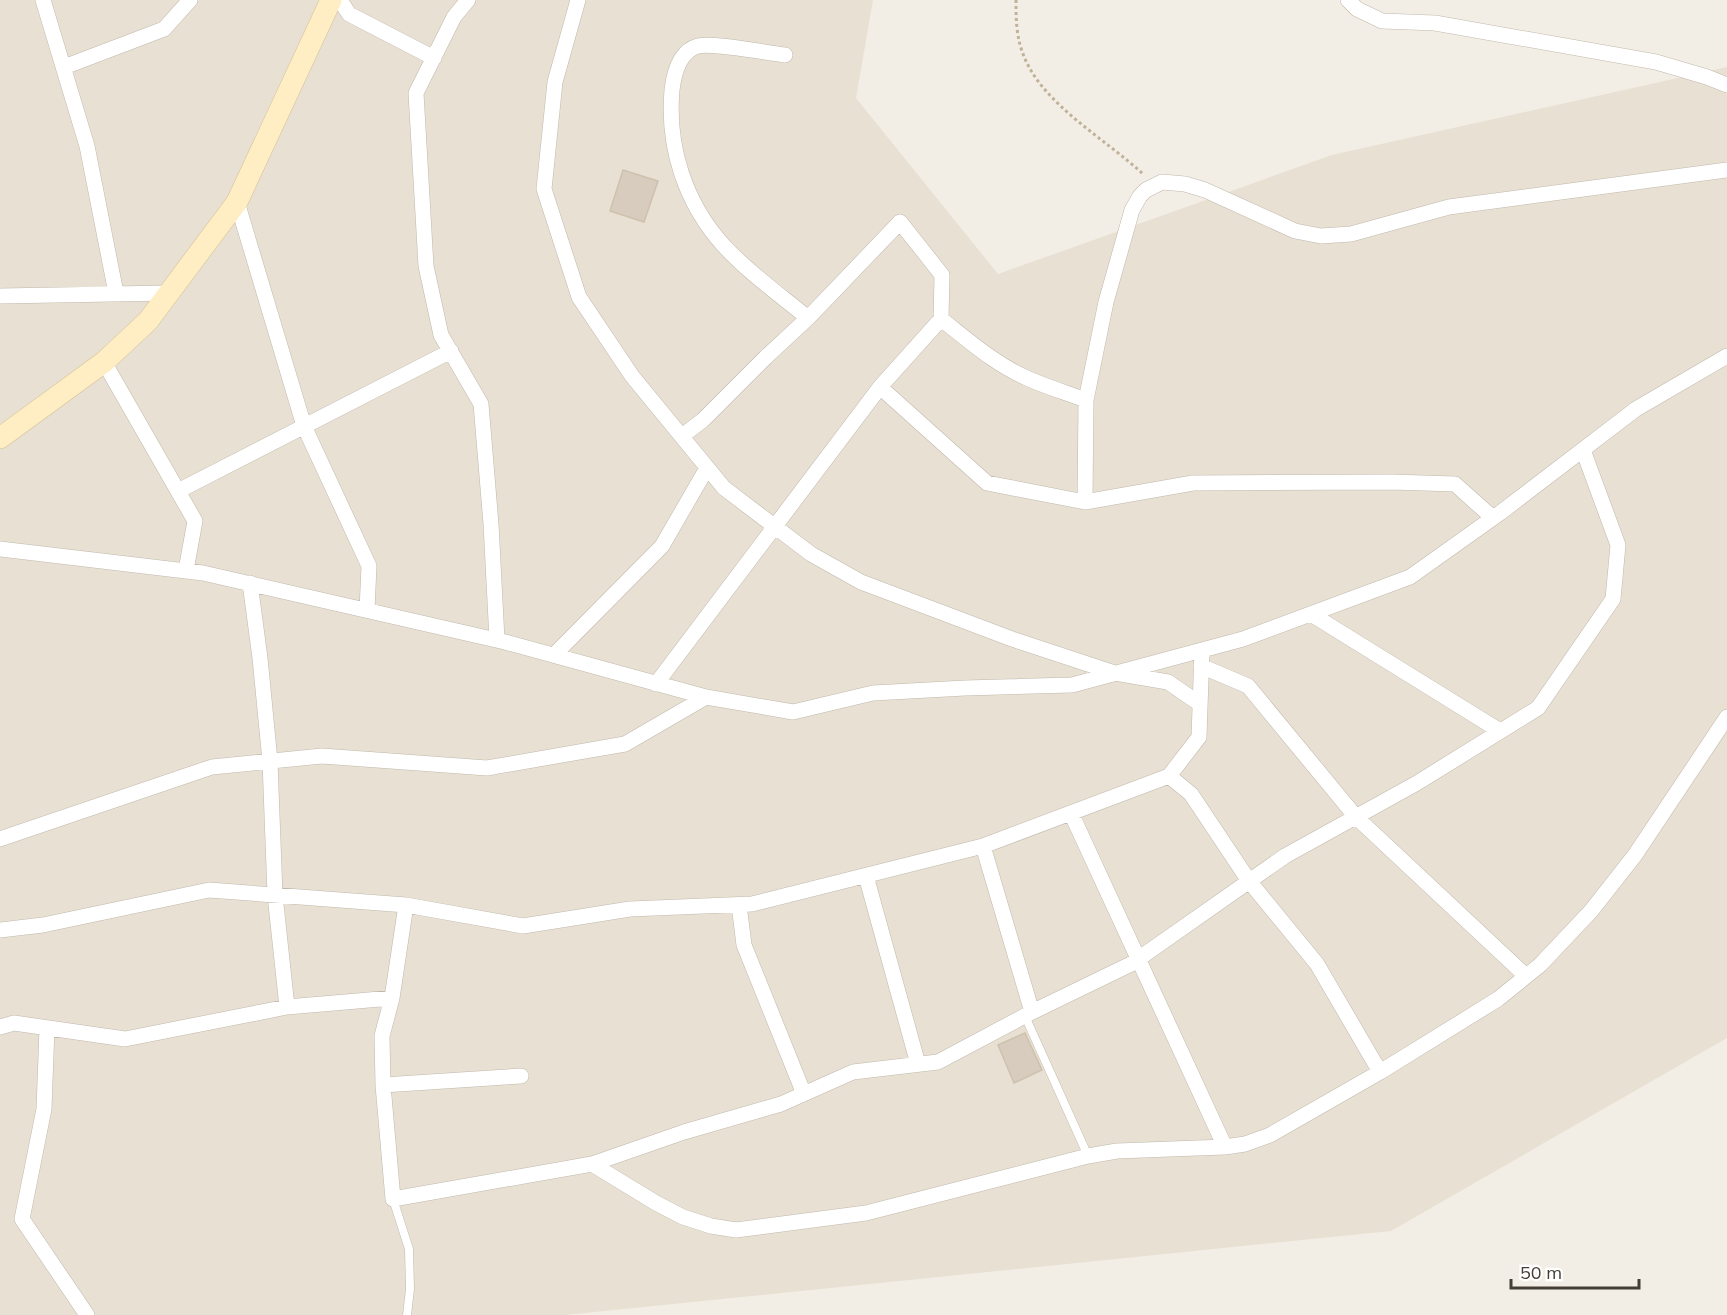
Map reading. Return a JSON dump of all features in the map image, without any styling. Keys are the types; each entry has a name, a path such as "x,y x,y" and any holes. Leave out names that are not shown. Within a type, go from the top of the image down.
{"street":[{"path":"43,0 87,146 116,292"},
{"path":"64,67 164,29 190,0"},
{"path":"0,438 104,363 148,321 237,201 331,0"},
{"path":"340,0 350,14 434,58"},
{"path":"468,0 454,17 416,93 426,266 441,335 481,404 491,524 497,640"},
{"path":"578,0 555,82 544,189 579,297 632,376 724,488 811,554 861,582 1012,639 1115,673 1168,682 1200,704"},
{"path":"1348,0 1357,9 1382,21 1435,23 1656,62 1727,85"},
{"path":"785,55 704,45 691,49 680,59 673,83 671,128 680,172 707,225 724,246 808,318"},
{"path":"1084,502 1086,400 1106,302 1132,210 1140,196 1154,185 1162,182 1195,186 1295,231 1336,236 1449,207 1727,170"},
{"path":"237,201 304,426 369,566 367,610"},
{"path":"656,684 880,387 940,319 942,275 900,222 808,318 703,420 682,436"},
{"path":"0,296 116,292 169,293"},
{"path":"940,319 1013,371 1086,400"},
{"path":"178,491 450,351"},
{"path":"0,549 186,570 497,640 706,697 793,712 873,693 1072,685 1243,639 1410,578 1636,409 1727,356"},
{"path":"104,363 195,521 186,570"},
{"path":"880,387 987,483 1084,502 1193,483 1455,484 1493,518"},
{"path":"406,905 392,998 382,1036 382,1085 393,1199 592,1164 684,1132 781,1104 854,1072 938,1062 1140,958 1285,856 1417,783 1538,708 1613,599 1618,545 1583,450"},
{"path":"554,655 662,546 707,468"},
{"path":"250,584 270,761 275,895 287,1007"},
{"path":"1311,614 1500,731"},
{"path":"0,930 43,925 209,890 406,905 523,926 630,909 752,904 983,846 1169,776 1200,737 1202,650"},
{"path":"1201,666 1248,686 1356,817 1526,976"},
{"path":"0,839 213,767 322,756 487,768 626,744 706,697"},
{"path":"592,1164 682,1217 711,1226 736,1230 866,1213 1088,1156 1117,1151 1225,1147 1245,1144 1270,1135 1380,1072 1498,999 1540,965 1591,911 1635,855 1727,717"},
{"path":"1169,776 1191,795 1249,881 1317,964 1380,1072"},
{"path":"1071,813 1140,958 1225,1147"},
{"path":"983,846 1029,1014"},
{"path":"866,876 918,1064"},
{"path":"739,904 744,945 804,1094"},
{"path":"0,1027 14,1023 125,1039 287,1007 392,998"},
{"path":"47,1028 44,1108 22,1219 87,1315"},
{"path":"382,1085 521,1076"}],"lane":[{"path":"1029,1014 1088,1156"},
{"path":"393,1199 409,1250 410,1289 407,1315"}],"path":[{"path":"1016,0 1017,24 1022,51 1030,70 1042,87 1154,185"}],"shaded area":[{"path":"0,0 873,0 856,98 998,274 1332,155 1727,67 1727,1038 1391,1231 565,1315 0,1315"}],"building":[{"path":"623,170 658,181 644,222 610,211"},
{"path":"1025,1033 1042,1070 1014,1083 998,1045"}]}
